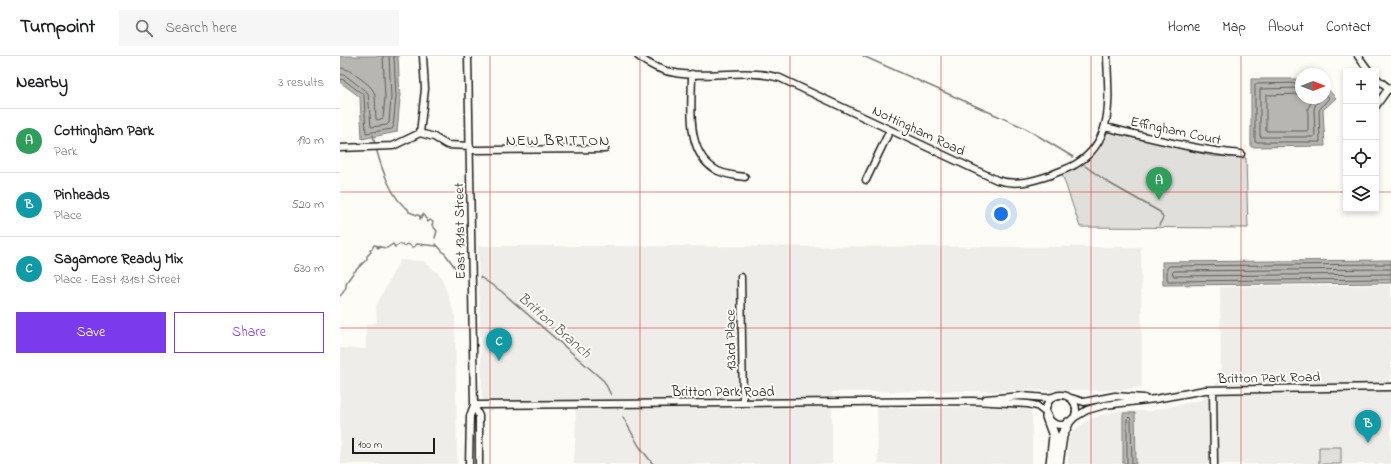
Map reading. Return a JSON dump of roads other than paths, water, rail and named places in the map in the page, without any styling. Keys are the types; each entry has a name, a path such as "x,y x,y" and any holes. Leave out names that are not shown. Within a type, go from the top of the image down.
{"highway":[{"path":"1047,415 1054,436 1051,464"},
{"path":"1058,464 1062,436 1070,421"}],"street":[{"path":"420,133 426,89 423,56"},
{"name":"East 131st Street","path":"468,56 474,405 470,416 470,464"},
{"name":"Nottingham Road","path":"638,56 664,72 675,74 754,74 775,77 998,180 1018,183 1036,180 1065,169 1077,163 1095,147 1105,127 1108,114 1108,56"},
{"path":"1358,56 1367,68"},
{"path":"692,74 692,129 698,150 708,164 717,170 732,175 745,177"},
{"path":"1378,104 1390,90 1379,81"},
{"name":"Effingham Court","path":"1105,127 1213,152 1241,154"},
{"path":"866,180 890,130"},
{"path":"340,148 386,147 399,144 420,133 434,137 447,145 470,148 604,149"},
{"name":"133rd Place","path":"741,277 743,403"},
{"name":"Britton Park Road","path":"1070,421 1079,414 1110,404 1213,390 1391,387"},
{"path":"1213,390 1214,464"},
{"name":"Britton Park Road","path":"973,401 1022,396 1047,398 1055,396"},
{"path":"1055,396 1065,396 1069,398 1073,401 1076,410 1070,421 1059,425 1054,423 1047,415 1046,407 1048,402 1055,396"},
{"name":"Britton Park Road","path":"1069,398 1084,402 1119,396 1148,399"},
{"name":"Britton Park Road","path":"474,405 973,401 1028,404 1037,406 1047,415"},
{"name":"East 131st Street","path":"474,405 479,416 479,464"}],"water":[{"path":"340,56 398,56 400,98 397,132 362,139 360,97 340,82"},
{"path":"1251,79 1295,79 1295,104 1330,104 1323,110 1325,146 1251,147"},
{"path":"1331,93 1336,98 1331,103"},
{"path":"1391,260 1391,283 1163,285 1162,262"},
{"path":"1123,413 1135,413 1136,464 1123,464"}],"waterway":[{"path":"863,56 1025,128 1073,157"},
{"path":"373,135 375,145"},
{"path":"376,148 384,173 392,191 409,212 420,216 420,219 423,214 428,222 430,220 433,222 432,225 437,231 435,238"},
{"path":"1085,166 1109,183 1160,212 1163,218 1159,225"},
{"path":"340,296 345,289 346,283 353,273 367,259 367,256 371,252 370,249 372,249 374,245 379,246 377,247 378,248 387,248 393,244 395,247 400,244 404,246 408,244 412,247 417,244 437,246"},
{"name":"Britton Branch","path":"436,244 462,277"},
{"name":"Britton Branch","path":"480,277 501,291 604,381 611,395"},
{"name":"Britton Branch","path":"623,417 639,446 653,464"}],"place":[{"name":"Cottingham Park","path":"1159,200"},
{"name":"Sagamore Ready Mix","path":"499,361"},
{"name":"Pinheads","path":"1368,443"}],"district":[{"name":"NEW BRITTON","path":"558,140"}]}
